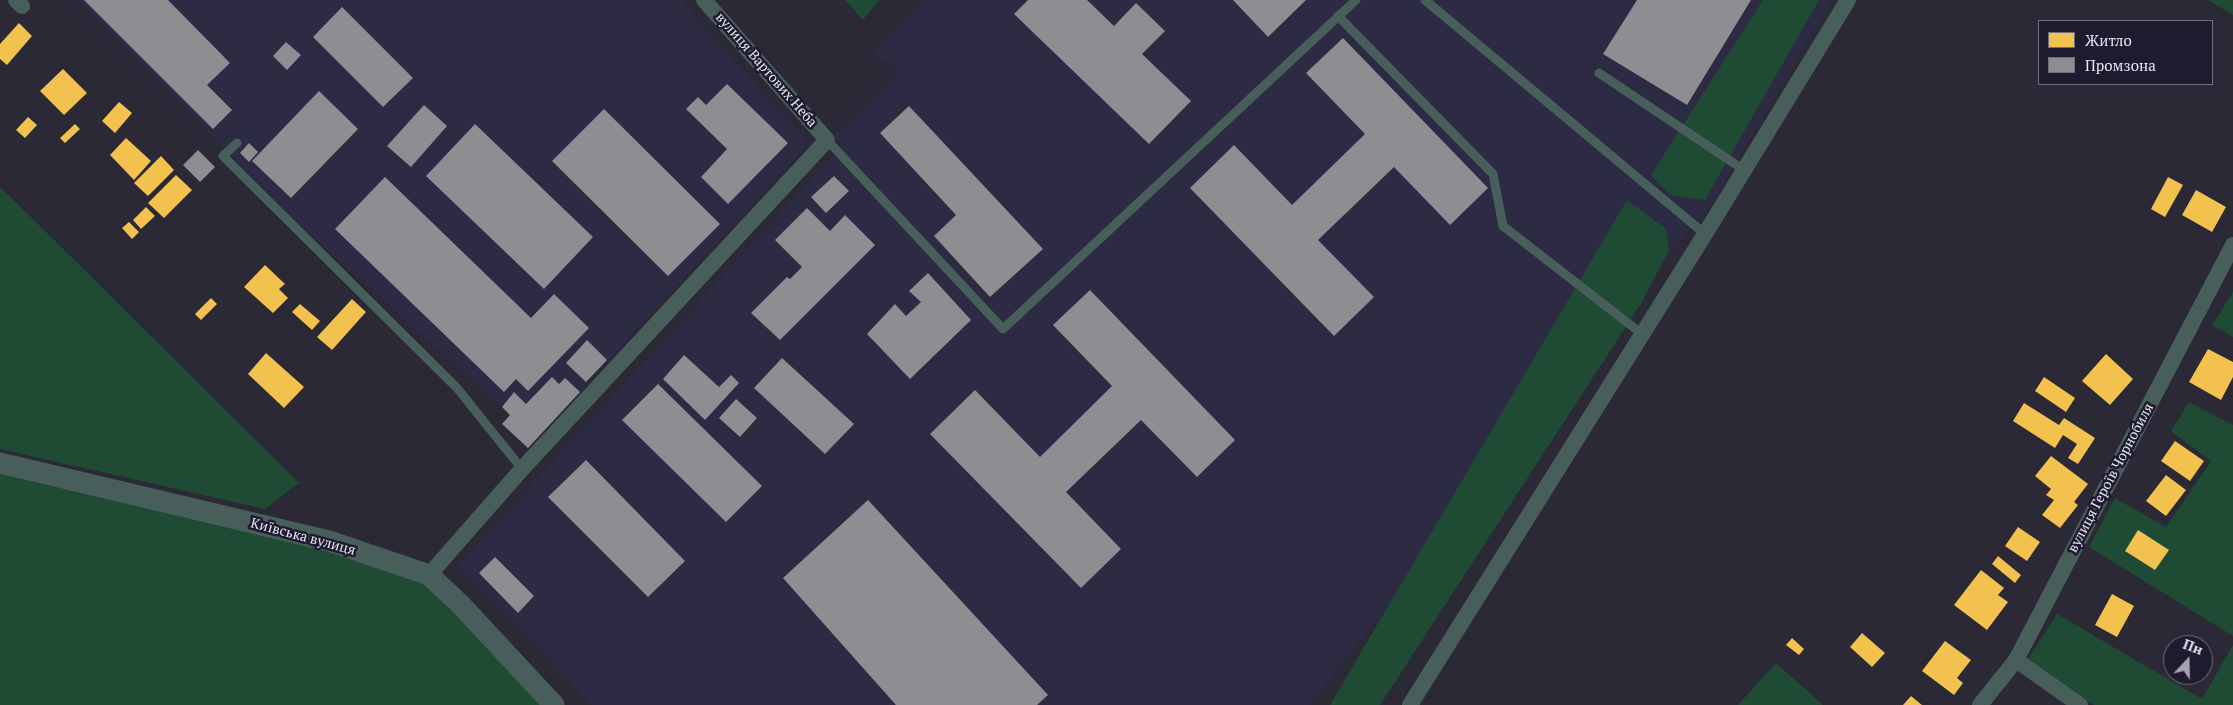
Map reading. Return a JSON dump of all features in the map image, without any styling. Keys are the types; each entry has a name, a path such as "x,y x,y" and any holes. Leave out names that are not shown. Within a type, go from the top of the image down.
{"street":[{"name":"вулиця Вартових Неба","path":"704,0 827,140"},
{"path":"1410,705 1705,234 1848,0"},
{"path":"429,575 522,469 827,140"},
{"name":"вулиця Героїв Чорнобиля","path":"1980,705 2016,660 2233,244"},
{"name":"Київська вулиця","path":"0,463 329,541 429,575 460,604 554,705"},
{"path":"2016,660 2080,705"}],"lane":[{"path":"827,140 1003,329 1356,0"},
{"path":"1425,0 1705,234"},
{"path":"1338,16 1493,174 1503,226 1642,334"},
{"path":"1599,73 1744,170"},
{"path":"237,143 223,156 457,388 522,469"}],"shaded area":[{"path":"75,0 680,0 808,143 528,448 502,424 510,415 305,229"},
{"path":"924,0 1832,0 1714,200 1309,705 593,705 458,566 842,145 834,136 898,72 874,51"}],"green space":[{"path":"845,0 879,0 863,20"},
{"path":"1763,0 1819,0 1705,200 1670,195 1651,175"},
{"path":"2208,0 2233,0 2233,15"},
{"path":"0,187 299,483 265,509 0,449"},
{"path":"1627,200 1666,229 1669,250 1642,302 1380,705 1330,705"},
{"path":"2233,292 2233,337 2212,325"},
{"path":"2189,402 2233,425 2233,636 2089,547 2115,498 2166,527 2211,461 2171,431"},
{"path":"0,464 429,575 552,705 0,705"},
{"path":"2057,614 2163,676 2163,685 2178,685 2202,699 2210,685 2213,685 2213,680 2233,645 2233,705 2094,705 2028,659"},
{"path":"1776,663 1823,705 1738,705"}],"building: Житло":[{"path":"19,23 32,36 7,65 0,59 0,44"},
{"path":"63,69 87,93 64,115 40,91"},
{"path":"119,102 132,113 115,133 102,121"},
{"path":"28,117 37,125 25,138 16,130"},
{"path":"75,124 80,129 65,143 60,138"},
{"path":"126,138 151,161 134,180 110,155"},
{"path":"161,156 174,170 148,196 134,183"},
{"path":"176,175 192,190 164,218 148,203"},
{"path":"2168,177 2183,185 2165,217 2151,209"},
{"path":"2196,190 2226,207 2212,232 2182,215"},
{"path":"146,207 155,216 141,229 133,220"},
{"path":"129,222 139,232 132,239 122,228"},
{"path":"265,265 285,284 279,289 288,298 273,313 244,287"},
{"path":"211,298 217,304 201,320 195,314"},
{"path":"352,299 366,312 332,350 317,337"},
{"path":"300,304 320,321 312,330 292,312"},
{"path":"2208,349 2233,362 2233,377 2221,400 2189,382"},
{"path":"266,353 304,387 284,408 248,374"},
{"path":"2106,354 2133,379 2110,405 2082,381"},
{"path":"2044,377 2075,398 2066,412 2035,391"},
{"path":"2024,403 2059,425 2064,418 2095,438 2078,464 2068,458 2077,444 2063,435 2055,448 2013,421"},
{"path":"2175,441 2204,461 2190,481 2161,461"},
{"path":"2051,456 2088,484 2074,502 2078,505 2060,528 2042,515 2054,500 2046,495 2051,489 2035,476"},
{"path":"2166,475 2186,490 2166,516 2146,501"},
{"path":"2018,527 2040,542 2027,561 2005,546"},
{"path":"2138,530 2169,550 2155,570 2125,551"},
{"path":"1998,556 2021,575 2015,583 1992,564"},
{"path":"1981,570 2004,588 1998,595 2008,602 1987,630 1954,605"},
{"path":"2112,594 2134,606 2117,637 2095,625"},
{"path":"1862,633 1885,653 1872,667 1850,647"},
{"path":"1792,638 1804,649 1799,655 1786,645"},
{"path":"1945,641 1971,660 1957,678 1963,683 1954,695 1922,671"},
{"path":"1911,696 1922,705 1903,705"}],"building: Промзона":[{"path":"84,0 168,0 230,63 207,85 232,110 213,129"},
{"path":"1028,0 1087,0 1114,26 1136,3 1165,31 1142,54 1191,101 1149,144 1014,14"},
{"path":"1233,0 1306,0 1268,37"},
{"path":"1637,0 1751,0 1687,105 1603,54"},
{"path":"342,7 413,78 383,107 313,37"},
{"path":"1343,38 1488,188 1450,225 1394,167 1318,240 1374,297 1334,336 1190,188 1234,145 1292,205 1365,134 1306,73"},
{"path":"286,42 301,55 287,70 273,56"},
{"path":"727,84 788,143 728,204 701,177 727,149 686,109 698,97 706,105"},
{"path":"319,91 358,129 291,198 252,161"},
{"path":"424,105 447,126 411,167 387,146"},
{"path":"909,106 1043,249 990,297 934,236 956,215 880,133"},
{"path":"604,109 720,224 668,276 552,161"},
{"path":"475,124 593,237 544,289 426,176"},
{"path":"249,143 258,152 249,162 240,153"},
{"path":"198,150 215,167 200,182 183,165"},
{"path":"834,176 849,191 826,213 811,197"},
{"path":"385,177 531,318 554,294 589,328 528,391 516,379 504,392 335,229"},
{"path":"807,208 830,231 845,215 875,245 780,340 751,313 787,277 790,279 802,267 775,240"},
{"path":"928,273 971,320 910,379 867,334 895,304 906,316 921,302 909,291"},
{"path":"1090,290 1235,440 1197,477 1141,420 1066,492 1121,549 1081,588 930,434 975,390 1040,457 1112,386 1053,325"},
{"path":"587,340 607,360 586,382 566,363"},
{"path":"684,355 719,387 731,375 739,383 705,420 663,379"},
{"path":"782,358 854,424 825,454 754,388"},
{"path":"552,377 559,384 565,378 580,392 528,448 502,424 510,415 502,407 514,392 526,404"},
{"path":"658,384 762,486 726,522 622,420"},
{"path":"736,399 757,418 740,437 719,418"},
{"path":"586,460 685,561 648,597 548,497"},
{"path":"868,500 1048,695 1037,705 896,705 783,578"},
{"path":"495,557 534,596 518,613 479,573"}]}
